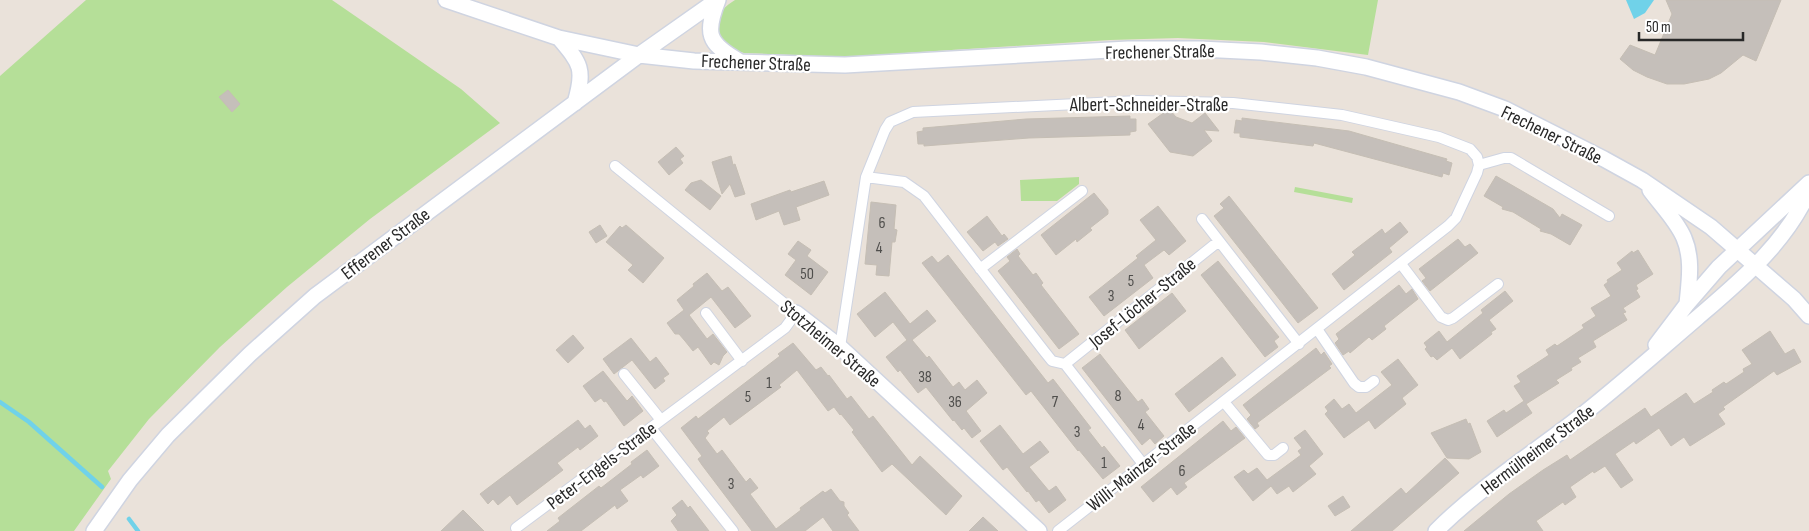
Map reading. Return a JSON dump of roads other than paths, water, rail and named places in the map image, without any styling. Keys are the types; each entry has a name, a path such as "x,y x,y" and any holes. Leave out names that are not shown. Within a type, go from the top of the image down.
{"street":[{"name":"Frechener Straße","path":"446,0 559,38 639,55 694,61 845,65 1128,49 1200,49 1262,52 1318,58 1399,75 1459,92 1505,109 1574,142 1642,180 1711,227 1794,299 1809,316"},
{"path":"717,0 711,18 710,34 720,49 740,62"},
{"name":"Efferener Straße","path":"94,531 130,480 168,435 250,354 315,296 406,226 717,0"},
{"path":"559,38 572,53 580,70 580,86 575,103"},
{"name":"Albert-Schneider-Straße","path":"840,347 866,177 890,122 913,112 1138,101 1233,103 1342,115 1439,138 1470,149 1477,157 1479,165"},
{"path":"1479,165 1511,158 1609,216"},
{"name":"Willi-Mainzer-Straße","path":"1058,531 1448,226 1456,218 1479,165"},
{"name":"Stotzheimer Straße","path":"616,166 840,347 1039,531"},
{"path":"866,177 904,182 924,196 1052,361 1065,364 1143,464"},
{"path":"1642,180 1684,237 1689,257 1690,280 1687,304"},
{"name":"Hermülheimer Straße","path":"1639,368 1687,304 1719,267 1809,183"},
{"path":"980,269 1082,190"},
{"name":"Hermülheimer Straße","path":"1436,531 1487,485 1591,408 1756,265 1776,244 1796,218 1809,192"},
{"path":"1202,219 1299,344"},
{"name":"Josef-Löcher-Straße","path":"1065,364 1219,241"},
{"path":"1401,264 1441,316 1448,320 1498,284"},
{"path":"706,313 742,360"},
{"name":"Peter-Engels-Straße","path":"516,528 785,328 796,313"},
{"path":"1317,329 1354,383 1359,387 1366,387 1374,381"},
{"name":"Peter-Engels-Straße","path":"624,374 661,420"},
{"path":"1224,402 1268,455 1274,455 1283,448"},
{"path":"651,428 733,531"}],"water":[{"path":"1626,0 1654,0 1645,13 1634,19"}],"waterway":[{"path":"0,402 29,422 102,487"},
{"path":"129,519 138,531"}]}
